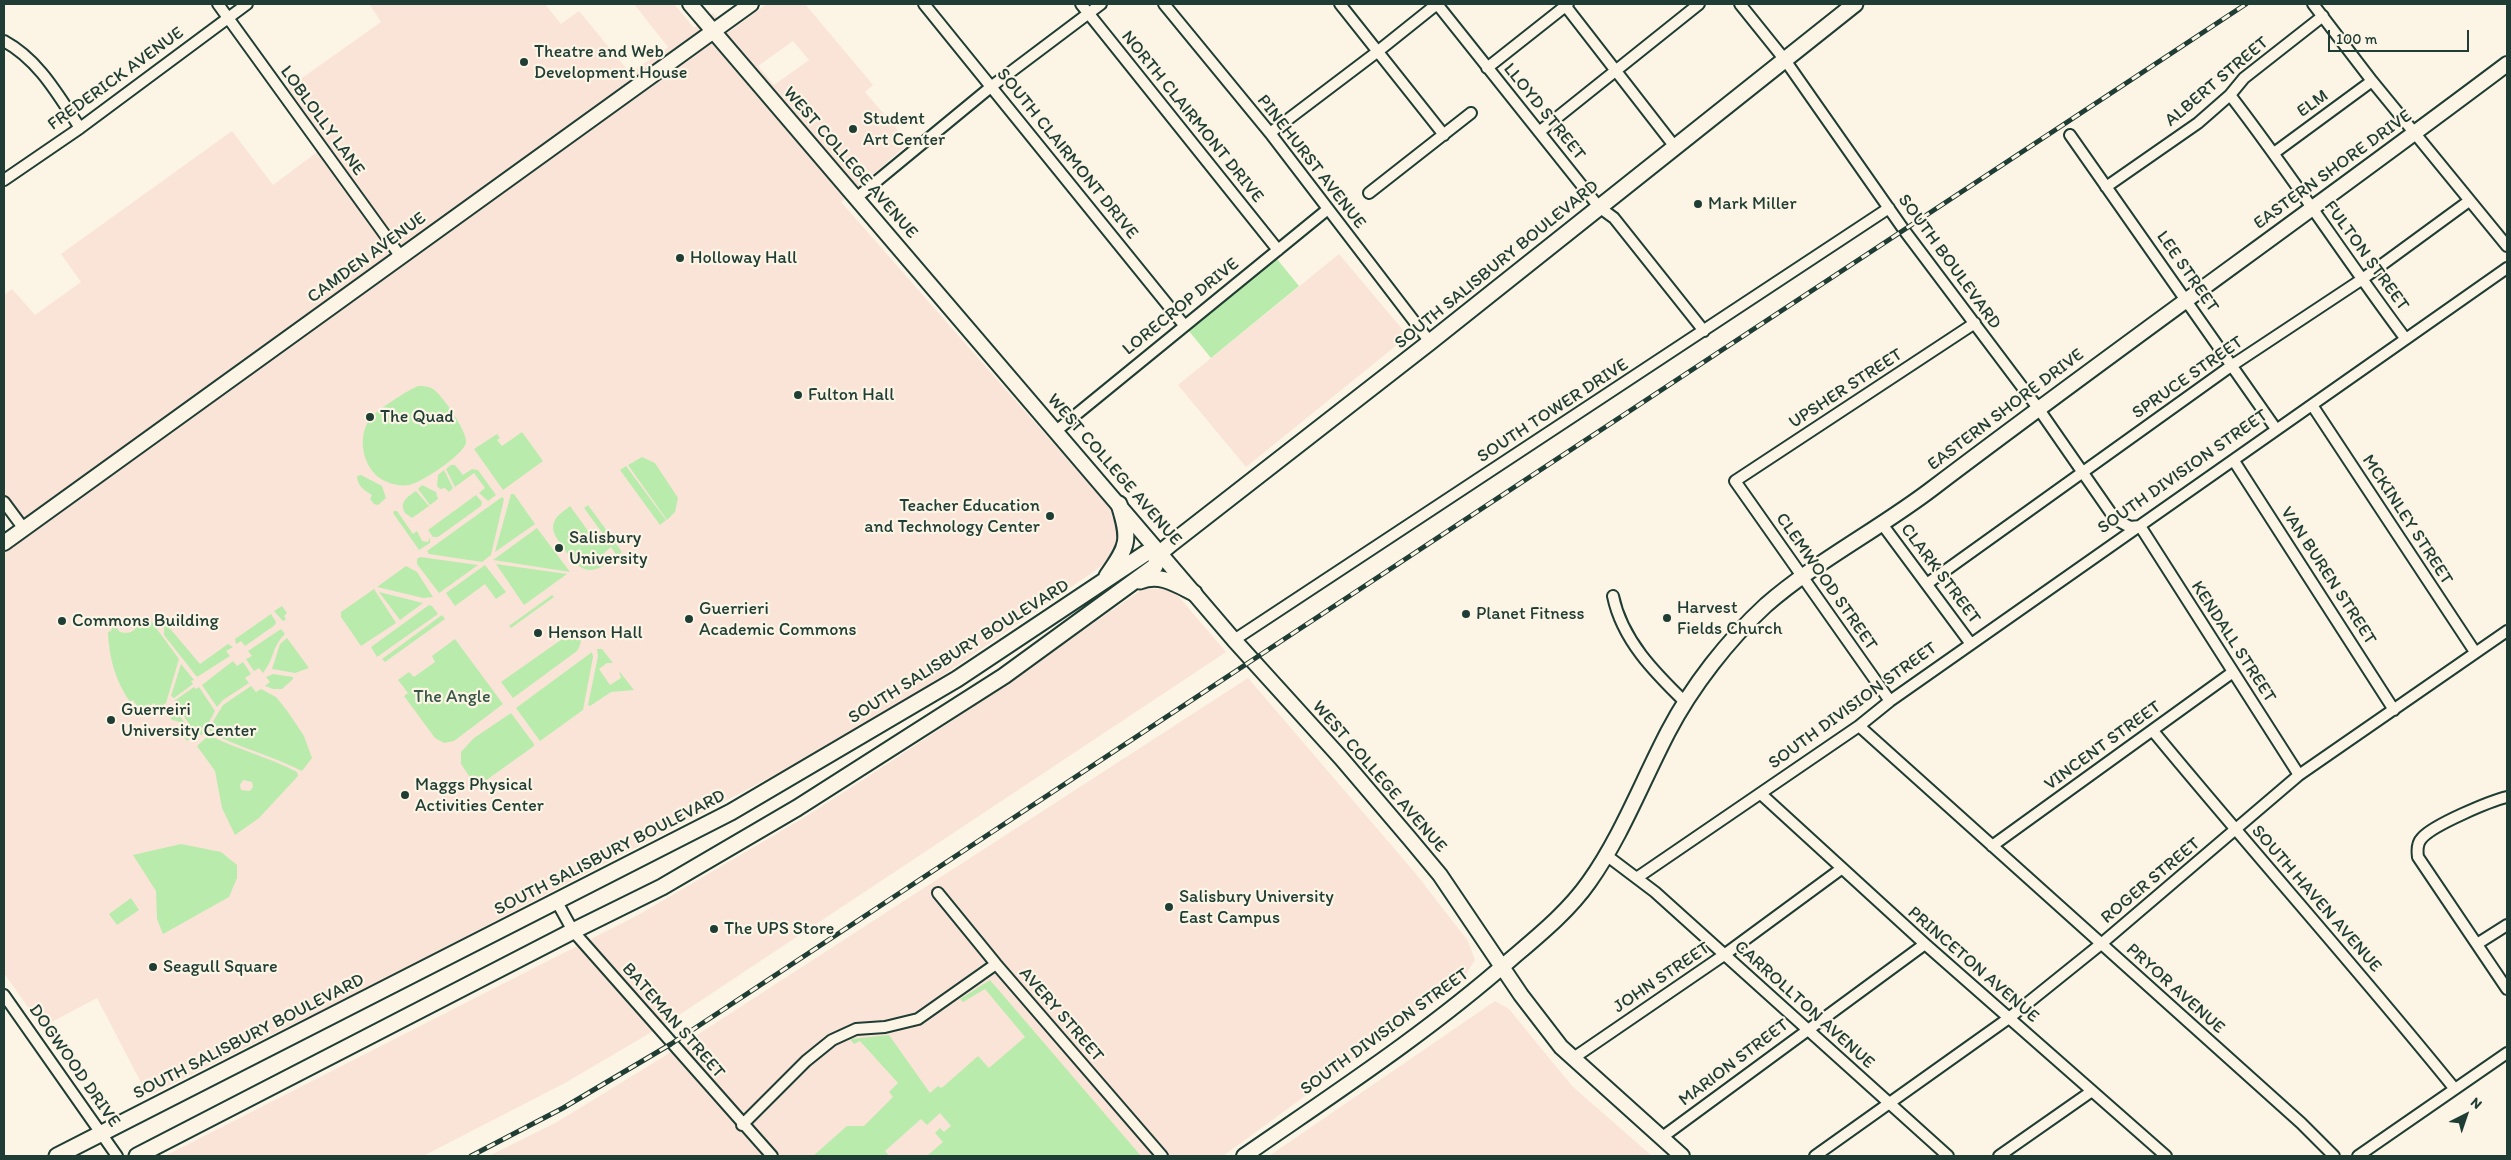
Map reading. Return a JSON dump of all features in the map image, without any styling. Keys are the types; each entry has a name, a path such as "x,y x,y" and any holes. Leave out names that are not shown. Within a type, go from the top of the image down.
{"main road":[{"name":"SOUTH SALISBURY BOULEVARD","path":"137,1156 662,887 797,808 1004,676 1155,566 1160,552 1430,342 1855,4"},
{"path":"1101,583 1122,555 1128,533 1119,504"},
{"name":"SOUTH SALISBURY BOULEVARD","path":"58,1156 728,813 957,679 1146,553 1160,552"},
{"path":"1129,586 1157,577 1194,593"},
{"path":"910,736 923,716 958,694 962,686 957,679"}],"street":[{"name":"LOBLOLLY LANE","path":"218,4 401,257"},
{"name":"FREDERICK AVENUE","path":"4,180 80,128 247,4"},
{"name":"WEST COLLEGE AVENUE","path":"690,4 1234,640 1341,758 1434,868 1522,995 1572,1059 1682,1156"},
{"name":"CAMDEN AVENUE","path":"4,543 751,4"},
{"name":"SOUTH CLAIRMONT DRIVE","path":"924,4 1184,325"},
{"name":"NORTH CLAIRMONT DRIVE","path":"1081,4 1278,250"},
{"path":"856,198 992,86 1101,4"},
{"name":"PINEHURST AVENUE","path":"1164,4 1270,133 1430,342"},
{"path":"1340,4 1444,134"},
{"path":"1270,133 1437,4"},
{"name":"LLOYD STREET","path":"1437,4 1599,207 1620,225 1704,331"},
{"path":"1487,68 1566,4 1615,71 1675,146"},
{"path":"1539,132 1699,4"},
{"name":"SOUTH BOULEVARD","path":"1740,4 1784,60 1890,208 2038,408 2115,519 2130,527 2140,526"},
{"path":"2313,4 2372,81 2507,246"},
{"name":"ALBERT STREET","path":"2106,187 2198,123 2230,95 2244,78 2323,16"},
{"path":"4,41 16,48 37,66 80,128"},
{"name":"EASTERN SHORE DRIVE","path":"1606,855 1670,727 1709,670 1748,622 1769,602 1924,495 2038,408 2188,301 2507,64"},
{"name":"ELM","path":"2274,153 2372,81"},
{"name":"FULTON STREET","path":"2230,95 2274,153 2361,280 2406,338"},
{"path":"1369,194 1471,113"},
{"name":"LEE STREET","path":"2070,135 2276,429"},
{"name":"SPRUCE STREET","path":"1928,583 2231,366 2361,280 2469,201"},
{"name":"SOUTH TOWER DRIVE","path":"1234,640 1890,208"},
{"name":"LORECROP DRIVE","path":"1056,431 1328,209"},
{"name":"SOUTH DIVISION STREET","path":"1638,877 1859,726 1890,701 2507,268"},
{"name":"UPSHER STREET","path":"1735,481 1975,323"},
{"name":"MCKINLEY STREET","path":"2312,405 2475,652"},
{"name":"VAN BUREN STREET","path":"2234,461 2394,710"},
{"name":"CLEMWOOD STREET","path":"1735,481 1890,701"},
{"path":"4,502 24,529"},
{"name":"CLARK STREET","path":"1882,524 1972,644"},
{"name":"KENDALL STREET","path":"2140,526 2299,775"},
{"path":"1614,596 1620,620 1633,641 1656,675 1686,703"},
{"name":"ROGER STREET","path":"1815,1156 2009,1018 2101,944 2299,775 2507,631"},
{"name":"VINCENT STREET","path":"1992,846 2233,672"},
{"name":"PRYOR AVENUE","path":"1859,726 2301,1122 2334,1156"},
{"name":"SOUTH HAVEN AVENUE","path":"2152,731 2401,1022 2454,1088"},
{"name":"PRINCETON AVENUE","path":"1761,794 1841,869 2166,1156"},
{"path":"2507,796 2442,824 2422,838 2417,848 2418,857 2507,989"},
{"path":"1606,855 1638,877"},
{"name":"SOUTH DIVISION STREET","path":"1244,1156 1441,1018 1554,922 1588,884 1606,855"},
{"name":"JOHN STREET","path":"1572,1059 1724,955 1841,869"},
{"name":"CARROLLTON AVENUE","path":"1638,877 1889,1105 1948,1156"},
{"name":"AVERY STREET","path":"938,893 996,964 1162,1156"},
{"name":"BATEMAN STREET","path":"557,902 573,931 742,1125 772,1156"},
{"path":"2477,944 2507,925"},
{"name":"MARION STREET","path":"1661,1138 1925,944"},
{"path":"742,1125 806,1062 832,1040 856,1029 885,1027 918,1019 996,964"},
{"name":"DOGWOOD DRIVE","path":"4,995 118,1156"},
{"path":"2358,1156 2454,1088 2507,1054"},
{"path":"1999,1156 2092,1091"}],"shaded area":[{"name":"Salisbury University","path":"545,4 561,24 579,11 630,73 668,47 634,4 674,4 694,28 713,13 729,32 767,4 805,4 873,85 865,92 909,143 841,202 1110,508 1121,536 1106,563 888,713 792,766 382,980 148,1096 97,998 42,1027 4,973 4,534 21,521 4,498 4,295 12,289 35,315 81,282 61,254 232,131 273,185 328,144 288,88 381,22 370,5","holes":["793,41 809,60 774,85 758,66"]},
{"path":"1339,254 1408,336 1246,467 1178,385"},
{"path":"1144,588 1173,590 1226,652 667,1023 565,1083 423,1156 165,1156 640,914 800,820 875,772 973,707 990,692 999,689"},
{"name":"Salisbury University East Campus","path":"1248,678 1416,874 1468,941 1475,960 1461,982 1223,1156 489,1156 557,1122 663,1057"},
{"path":"1495,1001 1509,1009 1572,1086 1652,1156 1269,1156"}],"green space":[{"path":"1277,259 1299,286 1211,358 1188,330"},
{"path":"418,386 431,388 442,398 459,423 466,438 466,443 450,461 423,479 409,485 392,484 379,478 368,464 363,446 365,428 372,416 378,411"},
{"path":"522,432 543,461 503,490 474,449 497,434 500,438 497,440 502,446"},
{"path":"642,457 655,463 678,498 675,512 667,520 628,465"},
{"path":"451,465 455,465 463,475 472,469 478,470 496,495 488,501 479,493 485,488 474,473 455,487 446,469"},
{"path":"626,466 666,520 660,525 620,470"},
{"path":"444,470 453,488 449,492 445,488 440,489 437,486 438,475"},
{"path":"361,475 382,486 386,498 378,505 374,504 370,499 372,495 363,489 357,480 357,476"},
{"path":"422,485 436,492 438,499 430,505 418,489"},
{"path":"416,491 429,506 412,518 405,513 403,503"},
{"path":"511,494 514,494 535,524 495,552"},
{"path":"476,495 482,502 481,506 438,537 433,537 428,530"},
{"path":"502,497 504,499 491,555 482,562 429,554 427,551"},
{"path":"588,505 610,535 606,538 584,508"},
{"path":"570,506 596,542 603,537 609,544 614,541 622,552 617,556 611,547 604,553 610,561 595,569 583,569 573,561 553,530 557,517"},
{"path":"397,511 413,534 417,531 422,541 428,542 430,537 430,543 419,550 393,513"},
{"path":"537,528 570,572 493,560"},
{"path":"420,557 478,565 439,593 417,564 417,559"},
{"path":"496,564 567,574 524,605"},
{"path":"485,565 506,592 496,599 485,584 455,606 446,593"},
{"path":"406,566 417,572 433,597 423,598 377,587"},
{"path":"374,589 396,623 361,646 341,617 341,612"},
{"path":"379,592 423,603 400,620"},
{"path":"552,595 554,597 511,628 509,626"},
{"path":"429,605 438,614 377,657 371,647"},
{"path":"282,606 287,613 284,616 286,619 283,621 274,611"},
{"path":"155,611 200,664 228,644 233,647 226,651 230,656 197,677 164,635 164,628 153,616"},
{"path":"271,614 276,622 275,625 245,646 241,641 236,644 235,639"},
{"path":"442,615 445,619 385,662 382,659"},
{"path":"141,620 151,621 179,659 166,703 158,708 154,703 141,712 133,700 130,702 117,677 111,660 108,632 111,631 113,624 120,632 130,632 137,627"},
{"path":"281,629 285,634 277,644 267,668 263,673 259,668 254,671 246,659 252,656 248,651"},
{"path":"575,630 581,639 577,651 513,698 501,682"},
{"path":"287,638 309,668 295,673 272,669 280,644"},
{"name":"The Angle","path":"455,639 503,704 454,741 444,743 435,738 404,696 408,693 398,680 409,672 414,677 435,662 432,656"},
{"path":"597,649 602,649 613,663 607,663 599,669 610,685 621,678 619,671 634,690 611,692 590,706 588,705 598,656"},
{"path":"592,652 593,657 583,710 540,741 516,708"},
{"path":"233,661 237,666 243,662 251,674 245,678 249,683 223,700 217,707 202,685"},
{"path":"181,664 194,680 191,681 193,684 174,698 171,696"},
{"path":"273,674 293,677 293,679 282,689 273,689 265,686 270,682 266,677"},
{"path":"251,686 256,692 261,689 276,697 304,736 312,758 302,771 211,733 209,728 223,705"},
{"path":"194,687 196,689 199,687 215,711 202,735 195,733 174,701"},
{"path":"170,706 174,707 193,736 187,741 184,737 187,732 180,722 172,720 165,710"},
{"path":"511,713 534,746 478,786 475,785 461,764 461,752 474,738"},
{"path":"209,735 297,772 298,776 259,818 235,835 222,808 215,771 197,746","holes":["243,780 252,782 253,787 250,791 241,790 240,785"]},
{"path":"181,844 221,852 237,865 237,878 229,897 163,934 157,919 156,891 133,855"},
{"path":"131,898 139,910 117,925 109,914"},
{"path":"990,980 1141,1156 927,1156 943,1142 935,1133 940,1128 944,1132 951,1126 940,1113 927,1125 921,1119 885,1151 889,1156 813,1156 847,1126 864,1126 893,1097 889,1092 898,1083 860,1041 854,1044 850,1039 889,1035 930,1093 938,1086 941,1088 944,1086 978,1056 989,1068 1025,1037 985,989 963,1002 960,999"}],"railway":[{"path":"471,1156 563,1108 671,1044 2246,4"}],"place":[{"name":"Theatre and Web Development House","path":"524,62"},
{"name":"Student Art Center","path":"853,129"},
{"name":"Mark Miller","path":"1698,204"},
{"name":"Holloway Hall","path":"680,258"},
{"name":"Fulton Hall","path":"798,395"},
{"name":"The Quad","path":"370,417"},
{"name":"Teacher Education and Technology Center","path":"1050,516"},
{"name":"Salisbury University","path":"559,548"},
{"name":"Planet Fitness","path":"1466,614"},
{"name":"Harvest Fields Church","path":"1667,618"},
{"name":"Guerrieri Academic Commons","path":"689,619"},
{"name":"Commons Building","path":"62,621"},
{"name":"Henson Hall","path":"538,633"},
{"name":"Guerreiri University Center","path":"111,720"},
{"name":"Maggs Physical Activities Center","path":"405,795"},
{"name":"Salisbury University East Campus","path":"1169,907"},
{"name":"The UPS Store","path":"714,929"},
{"name":"Seagull Square","path":"153,967"}]}
